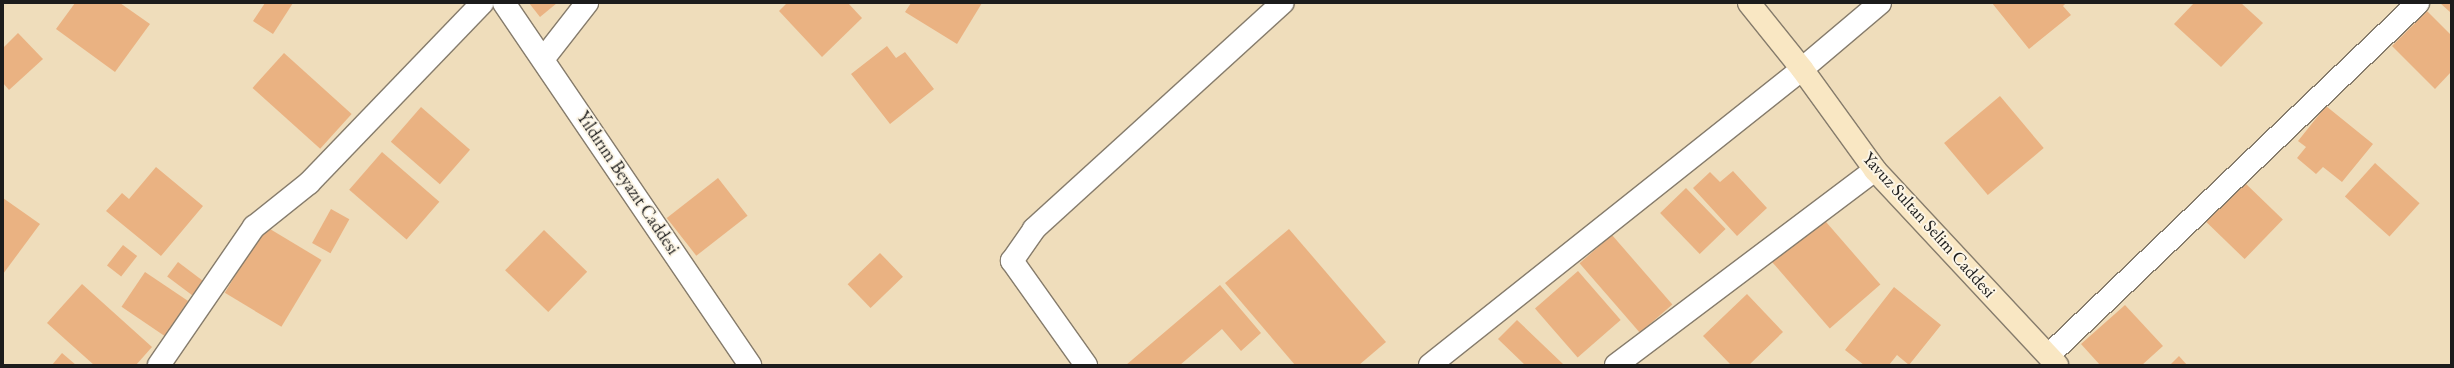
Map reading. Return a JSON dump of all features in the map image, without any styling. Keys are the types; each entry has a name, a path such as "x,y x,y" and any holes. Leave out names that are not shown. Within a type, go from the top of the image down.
{"street":[{"path":"160,365 254,227 309,183 482,3"},
{"name":"Yıldırım Beyazıt Caddesi","path":"504,3 544,58 746,363"},
{"path":"544,58 587,3"},
{"path":"1086,365 1012,261 1034,229 1282,3"},
{"name":"Yavuz Sultan Selim Caddesi","path":"1749,3 1802,69 1875,170 2053,360"},
{"path":"1430,365 1802,69 1880,3"},
{"path":"2053,360 2418,3"},
{"path":"1616,365 1875,170"}],"building":[{"path":"75,3 120,3 150,24 115,72 56,29"},
{"path":"265,3 293,3 273,34 253,21"},
{"path":"529,3 557,3 540,17"},
{"path":"787,3 848,3 862,18 822,57 779,11"},
{"path":"911,3 982,3 957,44 905,12"},
{"path":"1992,3 2066,3 2063,6 2071,15 2029,49"},
{"path":"2194,3 2241,3 2263,23 2221,67 2174,24"},
{"path":"2440,3 2451,3 2451,11 2450,12"},
{"path":"2427,11 2451,35 2451,72 2435,89 2392,46"},
{"path":"18,33 43,59 9,90 3,83 3,48"},
{"path":"887,46 896,58 905,52 934,89 890,124 851,74"},
{"path":"284,53 352,114 320,149 253,88"},
{"path":"2000,96 2044,148 1988,195 1944,143"},
{"path":"2326,106 2373,144 2342,182 2323,167 2316,174 2297,158 2306,147 2298,141"},
{"path":"421,107 470,150 440,184 391,142"},
{"path":"382,152 439,202 407,240 349,190"},
{"path":"2375,163 2420,203 2389,237 2345,196"},
{"path":"156,167 203,206 161,256 106,211 122,193 129,199"},
{"path":"1733,171 1767,208 1737,236 1693,188 1710,172 1720,182"},
{"path":"718,178 748,216 696,256 667,218"},
{"path":"2244,182 2283,220 2245,259 2206,222"},
{"path":"1686,188 1726,229 1700,254 1660,213"},
{"path":"3,198 40,224 3,274"},
{"path":"331,209 349,219 330,253 312,243"},
{"path":"1820,215 1880,284 1830,328 1769,259"},
{"path":"265,226 322,260 281,327 225,293"},
{"path":"1289,229 1386,342 1359,365 1295,365 1225,283"},
{"path":"544,230 587,272 548,312 505,270"},
{"path":"1612,235 1672,304 1640,333 1580,263"},
{"path":"123,245 137,256 121,277 107,265"},
{"path":"880,253 903,277 871,308 848,284"},
{"path":"178,262 211,287 200,301 167,276"},
{"path":"1578,271 1621,320 1578,357 1535,308"},
{"path":"145,272 188,301 165,336 122,307"},
{"path":"82,284 152,347 136,365 94,365 47,323"},
{"path":"1220,285 1261,333 1241,351 1222,329 1180,365 1126,365"},
{"path":"1894,287 1941,325 1909,365 1897,355 1889,365 1864,365 1845,350"},
{"path":"1747,294 1783,332 1749,365 1731,365 1703,336"},
{"path":"2125,305 2163,346 2142,365 2100,365 2081,344"},
{"path":"1517,320 1563,364 1525,365 1498,339"},
{"path":"62,353 76,365 52,365"},
{"path":"2179,356 2187,365 2170,365"}]}
